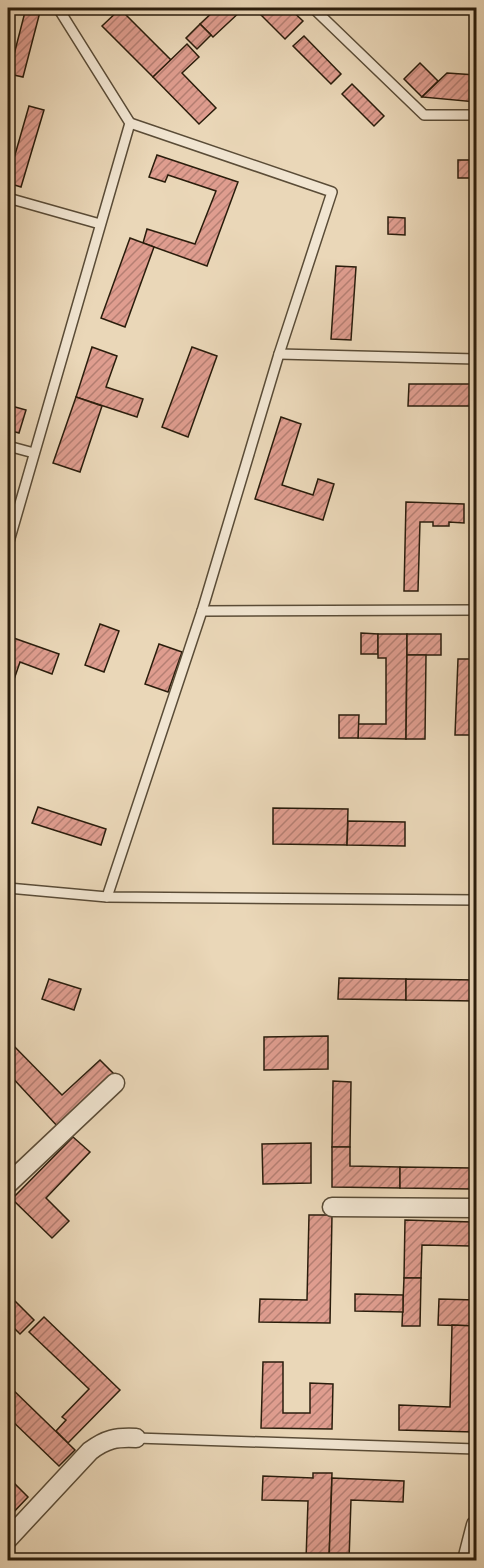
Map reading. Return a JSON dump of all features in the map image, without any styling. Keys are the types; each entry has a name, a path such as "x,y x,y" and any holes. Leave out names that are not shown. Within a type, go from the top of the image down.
{"street":[{"path":"8,1184 115,1083"},
{"path":"332,1207 477,1208"},
{"path":"8,1539 90,1451 102,1442 114,1438 136,1438"},
{"path":"467,1560 477,1525"}],"lane":[{"path":"58,8 130,123 332,192 279,354 202,612 107,897"},
{"path":"313,8 424,115 477,115"},
{"path":"8,545 130,123"},
{"path":"8,198 100,224"},
{"path":"279,354 477,359"},
{"path":"8,446 34,453"},
{"path":"202,612 477,610"},
{"path":"8,888 107,897 477,900"},
{"path":"136,1438 477,1449"}],"building":[{"path":"26,8 41,8 23,77 9,74"},
{"path":"217,8 243,9 213,37 200,24"},
{"path":"254,8 289,8 303,21 285,39"},
{"path":"120,9 171,60 153,77 102,26"},
{"path":"200,24 211,35 197,49 186,38"},
{"path":"304,36 341,74 331,84 293,46"},
{"path":"187,44 199,57 182,73 216,108 199,124 153,77"},
{"path":"420,63 438,81 422,97 404,79"},
{"path":"447,73 476,75 476,102 422,97"},
{"path":"352,84 384,116 374,126 342,94"},
{"path":"29,106 44,110 21,187 8,183 8,179"},
{"path":"157,155 238,182 207,266 143,243 147,229 195,244 216,191 168,175 165,182 149,177"},
{"path":"458,160 476,160 476,178 458,178"},
{"path":"388,217 405,218 405,235 388,234"},
{"path":"130,238 154,247 125,327 101,318"},
{"path":"336,266 356,267 351,340 331,339"},
{"path":"92,347 117,356 106,387 143,399 137,417 76,397"},
{"path":"192,347 217,356 188,437 162,427"},
{"path":"409,384 475,384 475,406 408,406"},
{"path":"76,397 102,406 80,472 53,463"},
{"path":"8,405 26,410 19,433 8,430"},
{"path":"281,417 301,424 282,485 313,495 318,479 334,484 323,520 255,499"},
{"path":"406,502 464,504 464,523 449,522 449,526 433,526 433,522 420,522 418,591 404,591"},
{"path":"100,624 119,631 104,672 85,665"},
{"path":"361,633 378,634 378,654 361,654"},
{"path":"378,634 407,634 406,739 358,738 358,724 386,724 386,658 378,658"},
{"path":"407,634 441,634 441,655 407,655"},
{"path":"8,636 59,654 52,674 20,662 8,697"},
{"path":"159,644 182,652 168,692 145,684"},
{"path":"407,655 426,655 425,739 406,739"},
{"path":"458,659 473,659 470,735 455,735"},
{"path":"339,715 359,715 358,738 339,738"},
{"path":"38,807 106,829 101,845 32,823"},
{"path":"273,808 348,809 347,845 273,844"},
{"path":"348,821 405,822 405,846 347,845"},
{"path":"339,978 406,979 406,1000 338,999"},
{"path":"49,979 81,989 74,1010 42,999"},
{"path":"406,979 476,980 476,1001 406,1000"},
{"path":"328,1036 328,1069 264,1070 264,1037"},
{"path":"8,1040 62,1095 100,1060 115,1075 59,1128 8,1073"},
{"path":"333,1081 351,1082 350,1147 332,1147"},
{"path":"73,1137 90,1152 46,1198 69,1221 52,1238 12,1199"},
{"path":"311,1143 311,1183 263,1184 262,1144"},
{"path":"332,1147 350,1147 350,1166 400,1167 400,1188 332,1187"},
{"path":"400,1167 472,1168 472,1189 400,1188"},
{"path":"472,1168 476,1168 476,1189 472,1189"},
{"path":"309,1215 332,1215 330,1323 259,1322 260,1299 307,1300"},
{"path":"405,1220 472,1222 471,1246 422,1245 421,1278 404,1278"},
{"path":"472,1225 476,1225 476,1246 471,1246"},
{"path":"404,1278 421,1278 420,1326 402,1326"},
{"path":"355,1294 403,1295 403,1312 355,1311"},
{"path":"439,1299 476,1300 476,1326 438,1325"},
{"path":"15,1301 34,1320 20,1334 8,1322 8,1309"},
{"path":"44,1317 120,1390 68,1443 56,1431 66,1420 62,1417 89,1389 29,1332"},
{"path":"452,1325 476,1326 474,1432 399,1430 399,1405 450,1407"},
{"path":"263,1362 283,1362 283,1413 310,1413 310,1383 333,1384 332,1429 261,1428"},
{"path":"8,1385 75,1450 59,1466 8,1417"},
{"path":"313,1473 332,1473 329,1560 306,1560 308,1501 262,1500 263,1476 313,1478"},
{"path":"8,1477 28,1497 8,1518"},
{"path":"332,1478 404,1481 403,1502 351,1500 349,1560 329,1560"}]}
